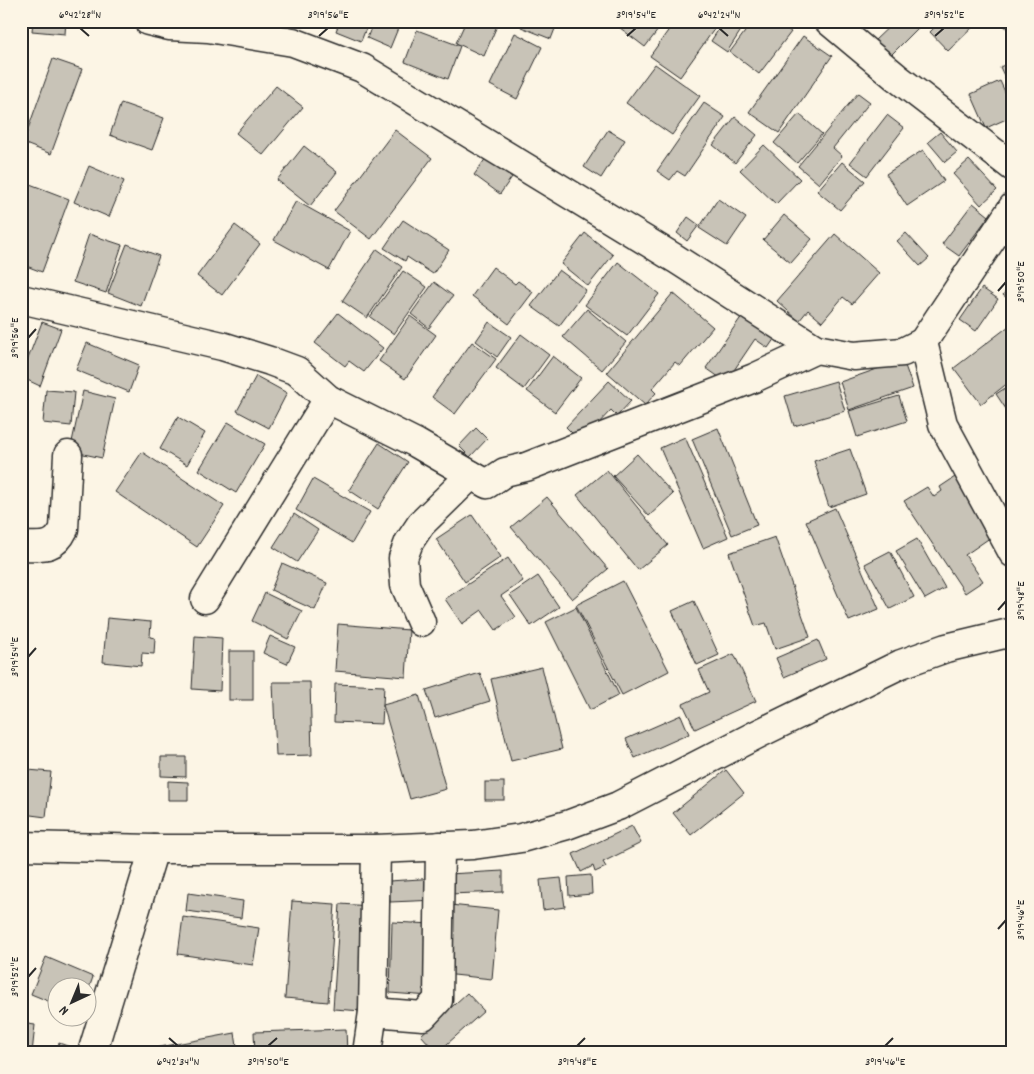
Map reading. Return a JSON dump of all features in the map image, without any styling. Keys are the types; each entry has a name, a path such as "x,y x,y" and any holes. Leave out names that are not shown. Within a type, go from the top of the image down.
{"street":[{"path":"148,21 169,26 208,28 292,42 362,68 676,259 816,349 854,356 903,352 923,342 1013,207"},
{"path":"829,21 896,78 1013,167"},
{"path":"21,299 222,346 297,371 328,399 416,443 487,484 505,472 526,467 670,412 754,378 816,349"},
{"path":"923,342 943,424 1013,553"},
{"path":"204,599 328,399"},
{"path":"21,546 47,546 59,539 64,529 68,455"},
{"path":"421,622 405,585 402,558 409,542 421,524 470,475"},
{"path":"21,846 154,849 376,849 473,845 521,838 567,825 618,806 758,734 901,664 946,648 1013,632"},
{"path":"373,1012 423,1016 438,1000 440,846"},
{"path":"92,1053 154,849"},
{"path":"367,1053 373,1012 376,849"}],"building":[{"path":"33,21 66,21 65,34 32,31"},
{"path":"340,21 369,21 361,41 336,31"},
{"path":"374,21 401,21 390,48 367,38"},
{"path":"466,21 499,21 484,56 456,43"},
{"path":"524,21 558,21 551,39 521,27"},
{"path":"611,21 665,21 645,47"},
{"path":"675,21 720,21 680,77 650,56"},
{"path":"724,21 747,21 727,52 711,41"},
{"path":"753,21 777,21 791,32 759,74 730,52"},
{"path":"895,21 925,21 889,57 874,41"},
{"path":"941,21 973,21 976,24 948,51 930,32"},
{"path":"999,21 1013,21 1011,32"},
{"path":"417,30 460,46 448,79 405,62"},
{"path":"515,33 542,47 517,99 490,85"},
{"path":"803,36 832,56 779,133 749,112"},
{"path":"53,59 82,69 51,154 23,143"},
{"path":"1013,61 1013,95 1000,67"},
{"path":"655,64 700,96 672,135 626,103"},
{"path":"1000,81 1013,109 1013,116 986,128 971,94"},
{"path":"276,86 303,107 263,155 236,133"},
{"path":"858,93 870,102 833,148 842,156 819,184 798,166"},
{"path":"121,103 164,118 152,150 110,135"},
{"path":"704,103 725,117 685,176 677,171 670,180 657,171"},
{"path":"799,114 822,134 797,163 774,143"},
{"path":"887,115 904,128 867,176 850,163"},
{"path":"735,117 757,135 735,163 713,145"},
{"path":"395,130 432,158 371,239 334,211"},
{"path":"608,130 625,140 601,178 584,167"},
{"path":"940,132 957,152 945,162 928,142"},
{"path":"764,145 800,179 776,204 740,170"},
{"path":"304,146 337,172 310,206 277,180"},
{"path":"923,150 944,181 907,206 886,174"},
{"path":"486,158 512,177 500,194 474,175"},
{"path":"969,160 997,190 981,205 953,174"},
{"path":"842,162 865,181 840,210 817,191"},
{"path":"89,166 124,181 109,217 74,202"},
{"path":"22,181 69,199 42,272 21,264"},
{"path":"718,199 746,218 727,246 699,228"},
{"path":"296,201 350,231 329,270 274,240"},
{"path":"973,203 989,216 959,256 942,244"},
{"path":"784,215 812,239 791,263 763,240"},
{"path":"688,217 699,225 687,241 677,233"},
{"path":"403,220 449,250 433,274 407,257 405,261 384,248"},
{"path":"235,225 260,244 222,295 197,276"},
{"path":"585,233 613,255 588,286 561,264"},
{"path":"906,233 929,258 920,266 897,241"},
{"path":"89,234 122,245 106,293 73,282"},
{"path":"835,234 879,273 852,304 843,297 822,322 808,310 799,321 777,301"},
{"path":"127,244 159,256 141,306 108,293"},
{"path":"377,249 402,267 367,318 342,301"},
{"path":"618,262 659,294 627,336 585,305"},
{"path":"493,267 515,284 518,281 533,292 509,324 472,296"},
{"path":"559,270 586,290 559,326 531,306"},
{"path":"403,271 427,287 394,334 370,317"},
{"path":"1013,281 1013,302 1003,295"},
{"path":"434,282 453,296 429,328 411,314"},
{"path":"982,288 998,299 976,331 960,320"},
{"path":"673,293 713,327 680,366 675,362 652,389 656,393 645,405 607,372"},
{"path":"587,309 626,342 602,370 563,337"},
{"path":"338,313 383,348 364,372 349,361 345,366 315,343"},
{"path":"744,313 777,335 768,348 755,339 726,382 706,368"},
{"path":"410,316 436,335 405,379 379,361"},
{"path":"42,322 61,329 40,386 21,377"},
{"path":"489,322 511,337 497,357 476,341"},
{"path":"1013,323 1013,379 981,404 954,368"},
{"path":"521,334 549,355 524,389 496,368"},
{"path":"472,342 496,359 455,414 432,397"},
{"path":"87,343 139,365 129,392 76,370"},
{"path":"553,356 581,378 555,412 527,391"},
{"path":"903,360 913,388 849,410 840,382"},
{"path":"256,376 287,393 269,428 237,411"},
{"path":"609,381 631,401 617,416 611,410 581,442 566,427"},
{"path":"836,381 845,411 794,426 785,396"},
{"path":"1013,383 1013,413 1010,415 996,394"},
{"path":"46,390 74,392 71,426 43,423"},
{"path":"83,391 115,399 102,458 70,451"},
{"path":"899,396 907,421 857,437 849,411"},
{"path":"178,417 205,433 187,465 160,449"},
{"path":"228,422 265,444 236,493 199,470"},
{"path":"476,428 487,439 470,457 459,446"},
{"path":"718,428 757,525 732,535 692,439"},
{"path":"685,437 728,537 703,548 660,448"},
{"path":"379,443 408,462 378,509 349,490"},
{"path":"850,449 866,494 829,507 814,461"},
{"path":"142,452 224,506 197,547 115,492"},
{"path":"637,454 673,494 649,516 613,476"},
{"path":"607,470 668,545 638,570 577,495"},
{"path":"955,477 994,535 965,555 983,581 965,593 904,501 927,487 934,497 942,491 940,487"},
{"path":"313,479 370,512 352,543 296,510"},
{"path":"547,497 608,569 572,599 511,527"},
{"path":"835,508 879,609 849,621 806,521"},
{"path":"294,514 318,530 297,562 273,547"},
{"path":"472,515 501,557 465,582 436,539"},
{"path":"775,537 810,637 775,649 766,623 755,626 729,553"},
{"path":"917,539 945,588 925,599 896,551"},
{"path":"890,551 914,597 890,609 865,564"},
{"path":"508,558 523,581 501,596 516,617 496,630 482,610 462,624 445,599"},
{"path":"282,563 327,583 315,610 271,590"},
{"path":"538,576 559,607 531,626 510,595"},
{"path":"623,581 669,671 622,695 576,605"},
{"path":"265,593 302,611 288,639 252,621"},
{"path":"694,601 719,655 697,665 672,611"},
{"path":"576,607 619,695 590,710 546,622"},
{"path":"107,618 151,622 150,637 155,638 154,654 142,653 141,666 103,662"},
{"path":"338,624 409,630 406,677 335,671"},
{"path":"195,636 222,638 220,691 192,689"},
{"path":"270,636 295,647 287,664 263,653"},
{"path":"818,640 826,659 784,677 776,658"},
{"path":"229,651 253,651 253,700 229,700"},
{"path":"734,654 756,701 695,729 683,704 709,692 699,670"},
{"path":"542,667 562,749 511,761 491,679"},
{"path":"480,673 490,701 435,718 426,690"},
{"path":"273,682 310,682 312,755 276,756"},
{"path":"335,684 384,686 382,724 334,722"},
{"path":"419,695 446,789 410,799 383,705"},
{"path":"681,715 689,734 635,758 626,739"},
{"path":"161,757 186,757 186,777 161,776"},
{"path":"28,770 51,772 46,817 23,814"},
{"path":"726,770 744,793 691,835 673,813"},
{"path":"168,781 188,782 188,800 168,800"},
{"path":"485,782 504,782 504,800 485,800"},
{"path":"632,826 641,843 603,862 606,867 595,872 593,866 581,872 573,854"},
{"path":"503,871 503,892 449,894 448,874"},
{"path":"591,875 592,894 569,896 568,877"},
{"path":"436,878 437,900 390,902 389,881"},
{"path":"561,878 565,907 543,910 540,880"},
{"path":"188,893 243,901 241,918 186,911"},
{"path":"292,901 335,904 328,1002 285,998"},
{"path":"340,904 371,906 363,1011 333,1009"},
{"path":"450,905 498,910 492,979 444,974"},
{"path":"21,917 26,918 21,956"},
{"path":"183,917 259,928 253,965 178,954"},
{"path":"392,922 433,924 430,996 390,993"},
{"path":"46,957 91,976 48,976 48,1001 31,994"},
{"path":"467,993 484,1011 437,1053 421,1035"},
{"path":"21,1023 35,1025 32,1053 21,1053"},
{"path":"346,1029 347,1053 255,1053 254,1032"},
{"path":"235,1033 238,1053 128,1053"},
{"path":"59,1043 73,1048 71,1053 56,1053"}]}
